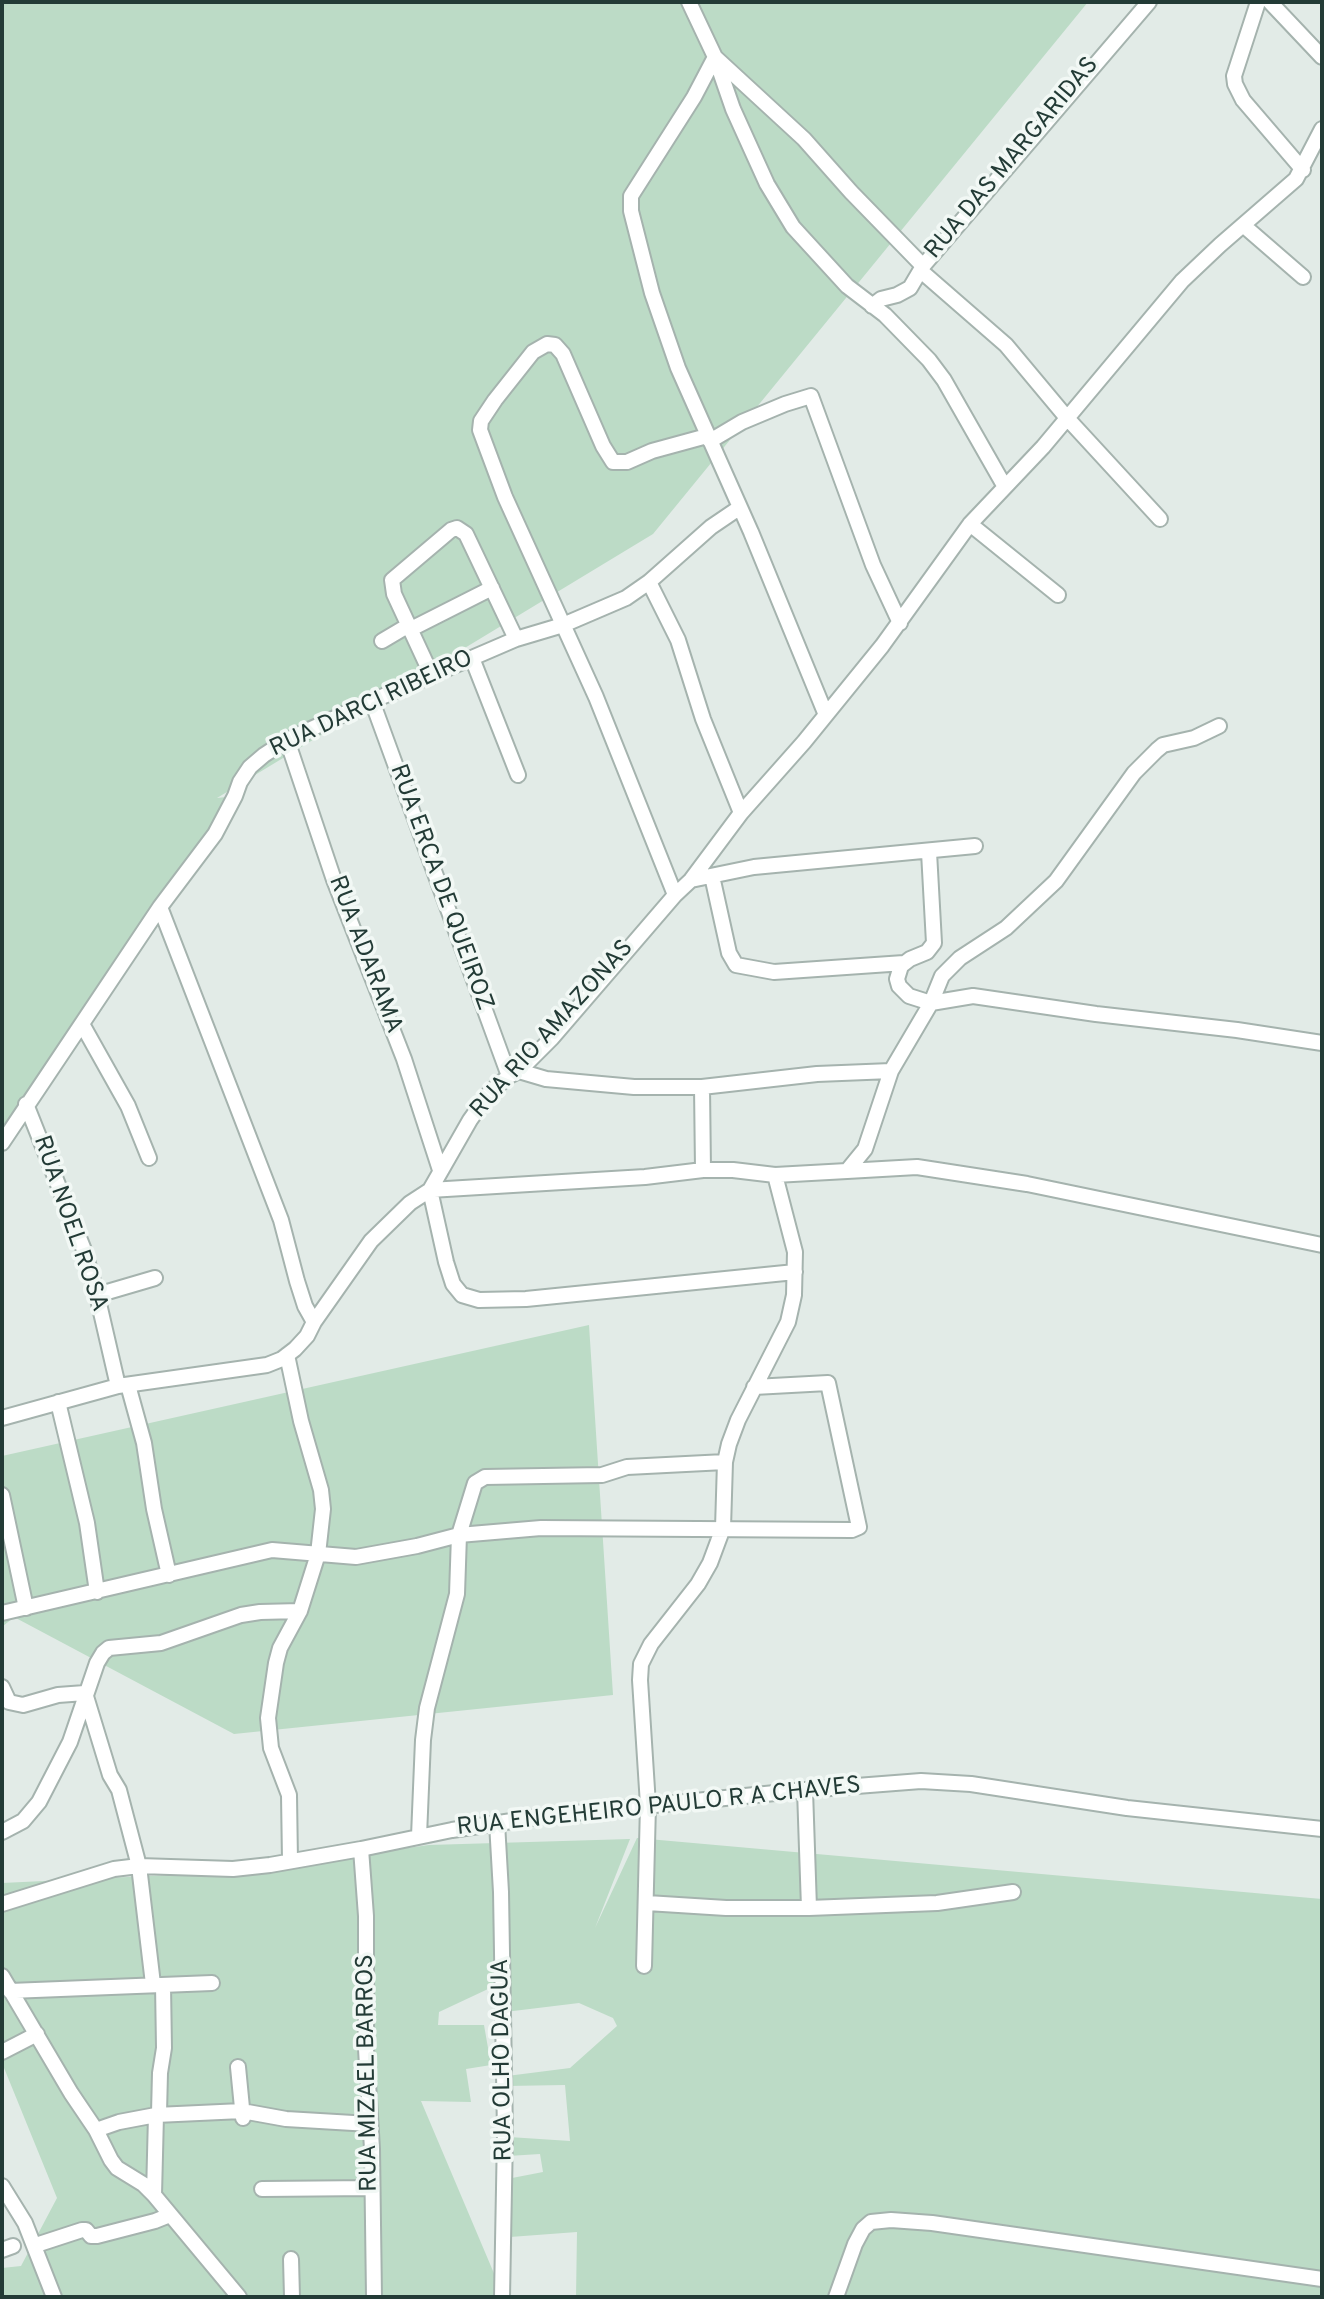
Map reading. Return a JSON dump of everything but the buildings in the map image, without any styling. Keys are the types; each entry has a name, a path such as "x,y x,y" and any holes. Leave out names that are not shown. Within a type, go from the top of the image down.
{"street":[{"path":"689,2 715,57 733,109 780,208 801,239 847,286 907,336 944,380 1005,487"},
{"name":"RUA DAS MARGARIDAS","path":"872,306 881,299 897,295 909,288 922,268 1149,2"},
{"path":"1258,2 1234,76 1235,84 1243,100 1303,170"},
{"path":"1270,2 1322,57"},
{"path":"715,57 804,139 947,296 999,338 1067,418 1160,519"},
{"path":"715,57 694,97 630,201 652,293 678,368 826,715"},
{"name":"RUA RIO AMAZONAS","path":"2,1418 123,1385 267,1366 288,1355 307,1336 371,1241 410,1203 430,1190 479,1105 490,1092 552,1038 675,894 691,880 741,813 826,715 900,622 970,524 1067,418 1182,281 1291,185 1303,170 1322,129"},
{"path":"1243,225 1303,277"},
{"path":"675,894 596,697 505,497 480,430 481,421 495,400 533,352 547,344 555,345 563,354 603,446 613,462 627,462 652,451 709,438 785,404 811,397 873,565 900,622"},
{"name":"RUA DARCI RIBEIRO","path":"2,1143 160,907 215,834 250,767 287,740 372,701 516,639 563,625 612,604 649,582 710,527 739,508"},
{"path":"970,524 1058,594"},
{"path":"432,676 394,594 392,580 451,530 462,529 466,534 516,639"},
{"path":"649,582 678,640 704,719 741,813"},
{"path":"382,641 492,588"},
{"path":"472,658 518,775"},
{"name":"RUA ERCA DE QUEIROZ","path":"372,701 514,1073"},
{"path":"847,1171 858,1160 870,1137 891,1071 930,1003 942,976 960,958 1006,928 1056,881 1133,773 1157,750 1194,738 1219,726"},
{"name":"RUA ADARAMA","path":"287,740 334,880 404,1059 440,1170"},
{"path":"691,880 754,867 812,860 975,846"},
{"path":"712,876 729,953 736,965 774,972 904,963 929,951 934,943 929,852"},
{"path":"160,907 281,1220 305,1306 314,1322"},
{"path":"929,951 960,958"},
{"path":"904,963 897,979 901,991 930,1003 973,996 1322,1043"},
{"path":"82,1024 128,1106 149,1158"},
{"path":"514,1073 596,1085 702,1087 817,1074 891,1071"},
{"path":"702,1087 704,1170"},
{"name":"RUA NOEL ROSA","path":"26,1104 84,1250 123,1385 144,1443 154,1509 169,1575"},
{"path":"795,1272 526,1299 479,1300 462,1295 453,1284 430,1190 613,1180 704,1170 775,1175 916,1167 1027,1184 1322,1244"},
{"path":"645,1966 648,1805 641,1664 651,1644 698,1584 710,1563 723,1528 725,1462 734,1432 788,1322 794,1294 795,1252 775,1175"},
{"path":"97,1295 155,1278"},
{"path":"288,1355 301,1421 321,1490 323,1509 318,1554 300,1611 280,1647 268,1718 271,1748 289,1795 290,1861"},
{"path":"2,1613 272,1550 356,1557 417,1546 458,1535 541,1528 852,1530 859,1527 828,1383 754,1387"},
{"path":"58,1402 87,1522 97,1592"},
{"path":"419,1836 423,1740 432,1682 457,1594 458,1535 475,1483 485,1477 602,1475 627,1468 725,1462"},
{"path":"2,1495 26,1608"},
{"path":"2,1832 23,1821 39,1802 71,1742 97,1663 109,1648 161,1643 241,1615 300,1611"},
{"path":"2,1687 5,1707 58,1695 85,1693"},
{"path":"85,1693 110,1775 118,1790 139,1866 158,1984 164,2048 159,2113 156,2115 154,2195"},
{"name":"RUA ENGEHEIRO PAULO R A CHAVES","path":"2,1904 78,1879 139,1866 233,1869 361,1849 497,1823 648,1805 921,1781 946,1782 1127,1808 1322,1829"},
{"path":"805,1790 809,1908"},
{"name":"RUA OLHO DAGUA","path":"497,1823 501,1892 505,2134 502,2297"},
{"name":"RUA MIZAEL BARROS","path":"361,1849 366,1916 366,2049 374,2297"},
{"path":"646,1903 726,1908 809,1908 937,1903 1013,1892"},
{"path":"2,1976 117,2168 143,2184 154,2195 239,2297"},
{"path":"10,1991 212,1983"},
{"path":"2,2052 37,2034"},
{"path":"238,2067 242,2116"},
{"path":"96,2130 119,2122 156,2115 242,2116 370,2124"},
{"path":"2,2186 36,2245 54,2297"},
{"path":"262,2189 371,2188"},
{"path":"36,2245 86,2230 91,2236 97,2236 170,2215"},
{"path":"836,2297 863,2229 871,2222 891,2220 932,2223 1322,2279"},
{"path":"291,2259 292,2297"}],"green space":[{"path":"2,2 1088,2 653,534 217,798 235,796 2,1136"},
{"path":"589,1325 613,1695 234,1734 14,1617 2,1627 2,1456"},
{"path":"637,1838 1322,1899 1322,2297 576,2297 577,2232 510,2237 512,2178 543,2172 540,2154 508,2156 509,2137 570,2141 565,2085 507,2086 507,2076 570,2068 617,2026 613,2018 579,2003 505,2012 503,1982 439,2012 438,2025 484,2025 491,2065 466,2069 471,2102 421,2101 504,2297 2,2297 2,2268 21,2266 57,2198 2,2063 2,1883 232,1872 429,1845 630,1839 595,1928"}]}
